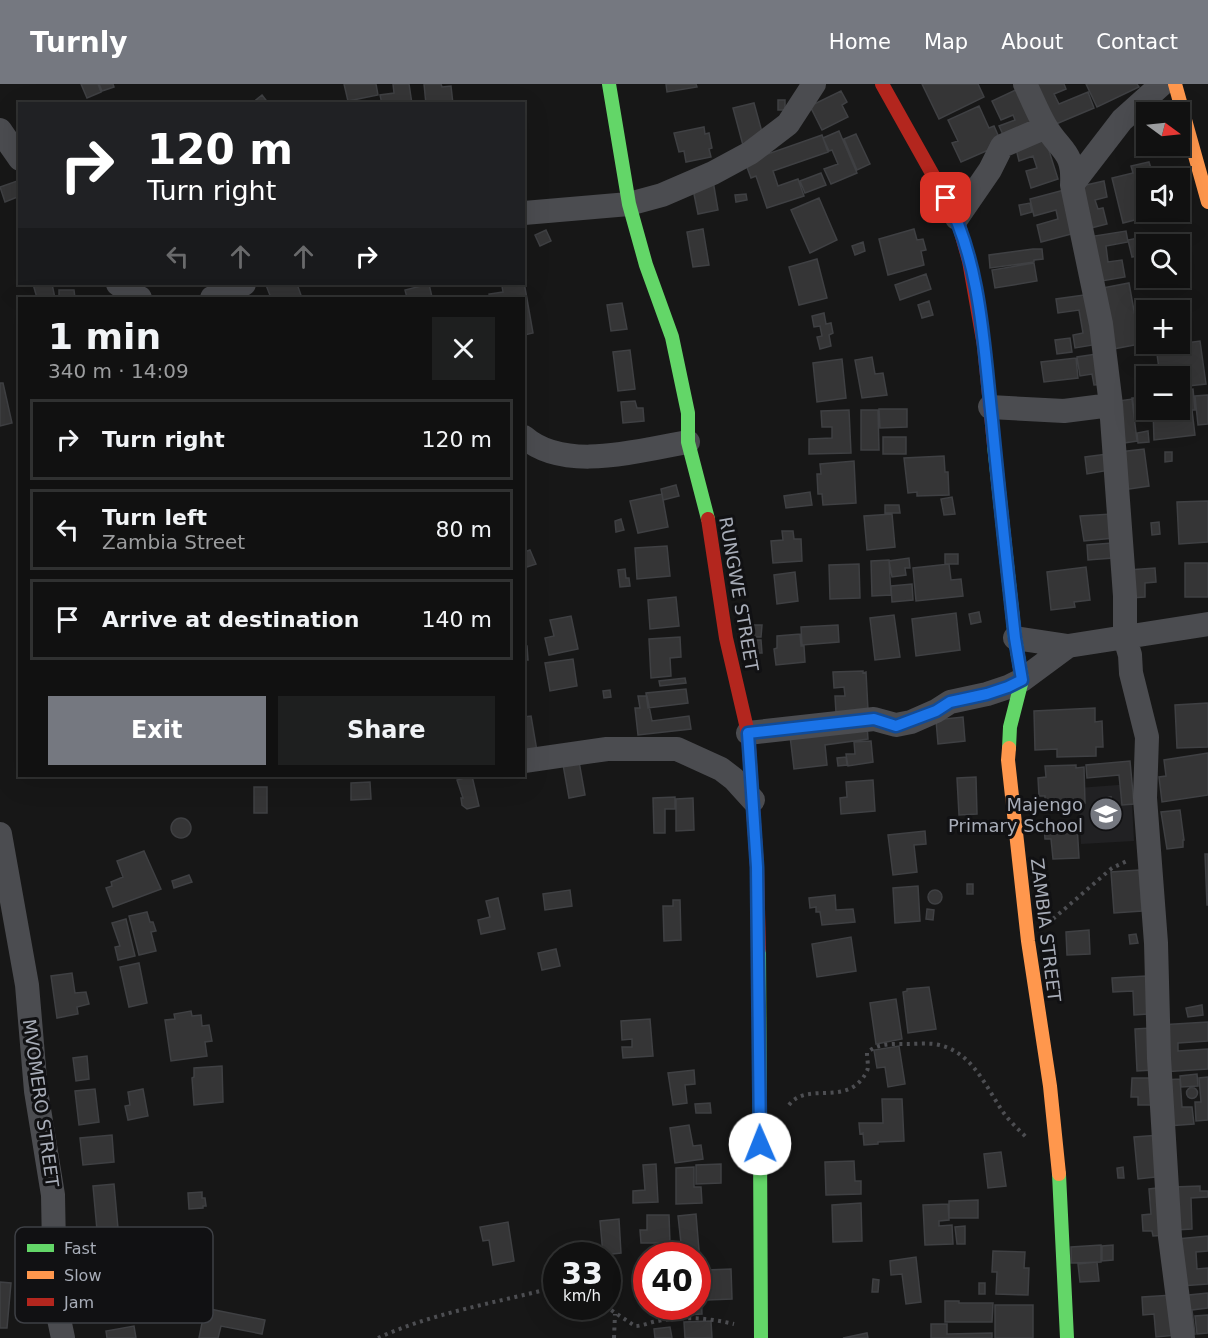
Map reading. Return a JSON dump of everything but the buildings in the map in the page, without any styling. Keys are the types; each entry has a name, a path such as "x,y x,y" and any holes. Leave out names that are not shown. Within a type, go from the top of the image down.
{"street":[{"name":"RUNGWE STREET","path":"609,84 629,204 646,265 672,337 688,413 688,442 711,532 726,638 748,733 759,936 761,1335"},
{"path":"525,213 629,204 671,191 712,173 750,153 788,124 813,84"},
{"name":"ZAMBIA STREET","path":"882,84 957,218 976,295 1015,638 1022,680 1010,727 1008,760 1028,941 1050,1086 1058,1165 1067,1338"},
{"path":"1025,84 1046,127 1067,154 1073,169 1072,185 1101,324 1111,405 1125,596 1125,638 1147,737 1144,798 1156,943 1159,1058 1170,1237 1183,1338"},
{"path":"1072,185 1122,120 1162,84"},
{"path":"1175,84 1208,202"},
{"path":"957,218 990,170 1002,146 1046,127"},
{"path":"0,130 18,156"},
{"path":"119,285 138,297"},
{"path":"215,297 242,285"},
{"path":"990,407 1064,411 1111,405"},
{"path":"525,438 541,448 580,456 600,456 688,442"},
{"path":"1015,638 1068,646 1208,624"},
{"path":"748,733 874,719 896,726 936,711 950,702 1008,687 1022,680 1068,646"},
{"path":"525,761 607,749 677,749 721,769 734,779 753,800"},
{"name":"MVOMERO STREET","path":"0,834 27,985 36,1091 53,1195 54,1227"},
{"name":"MVOMERO STREET","path":"60,1323 63,1338"}],"path":[{"path":"1028,941 1112,868 1148,851"},
{"path":"760,1122 782,1112 800,1096 848,1091 868,1070 867,1053 873,1047 894,1044 936,1044 961,1056 972,1065 985,1080 1010,1121 1033,1144"},
{"path":"378,1338 401,1327 543,1290"},
{"path":"621,1318 635,1326 658,1321 710,1318 761,1335"},
{"path":"614,1338 615,1320"}],"shaded area":[{"name":"Majengo Primary School","path":"1131,784 1134,841 1081,844 1078,788"}],"traffic: fast":[{"path":"609,84 629,204 646,265 672,337 688,413 688,442 708,519"},
{"path":"994,445 1015,638 1022,680 1010,727 1009,748"},
{"path":"759,949 761,1338"},
{"path":"1059,1174 1067,1338"}],"traffic: slow":[{"path":"1175,84 1208,202"},
{"path":"1009,748 1008,760 1028,941 1050,1086 1059,1174"}],"traffic: jam":[{"path":"882,84 957,218 969,261 984,346 994,445"},
{"path":"708,519 726,638 748,733 757,867 759,949"}],"place":[{"name":"Majengo Primary School","path":"1106,814"}],"route":[{"path":"760,1144 757,867 748,733 874,719 896,726 936,711 950,702 987,694 1022,680 1015,638 984,346 976,295 957,218 946,198"}]}
